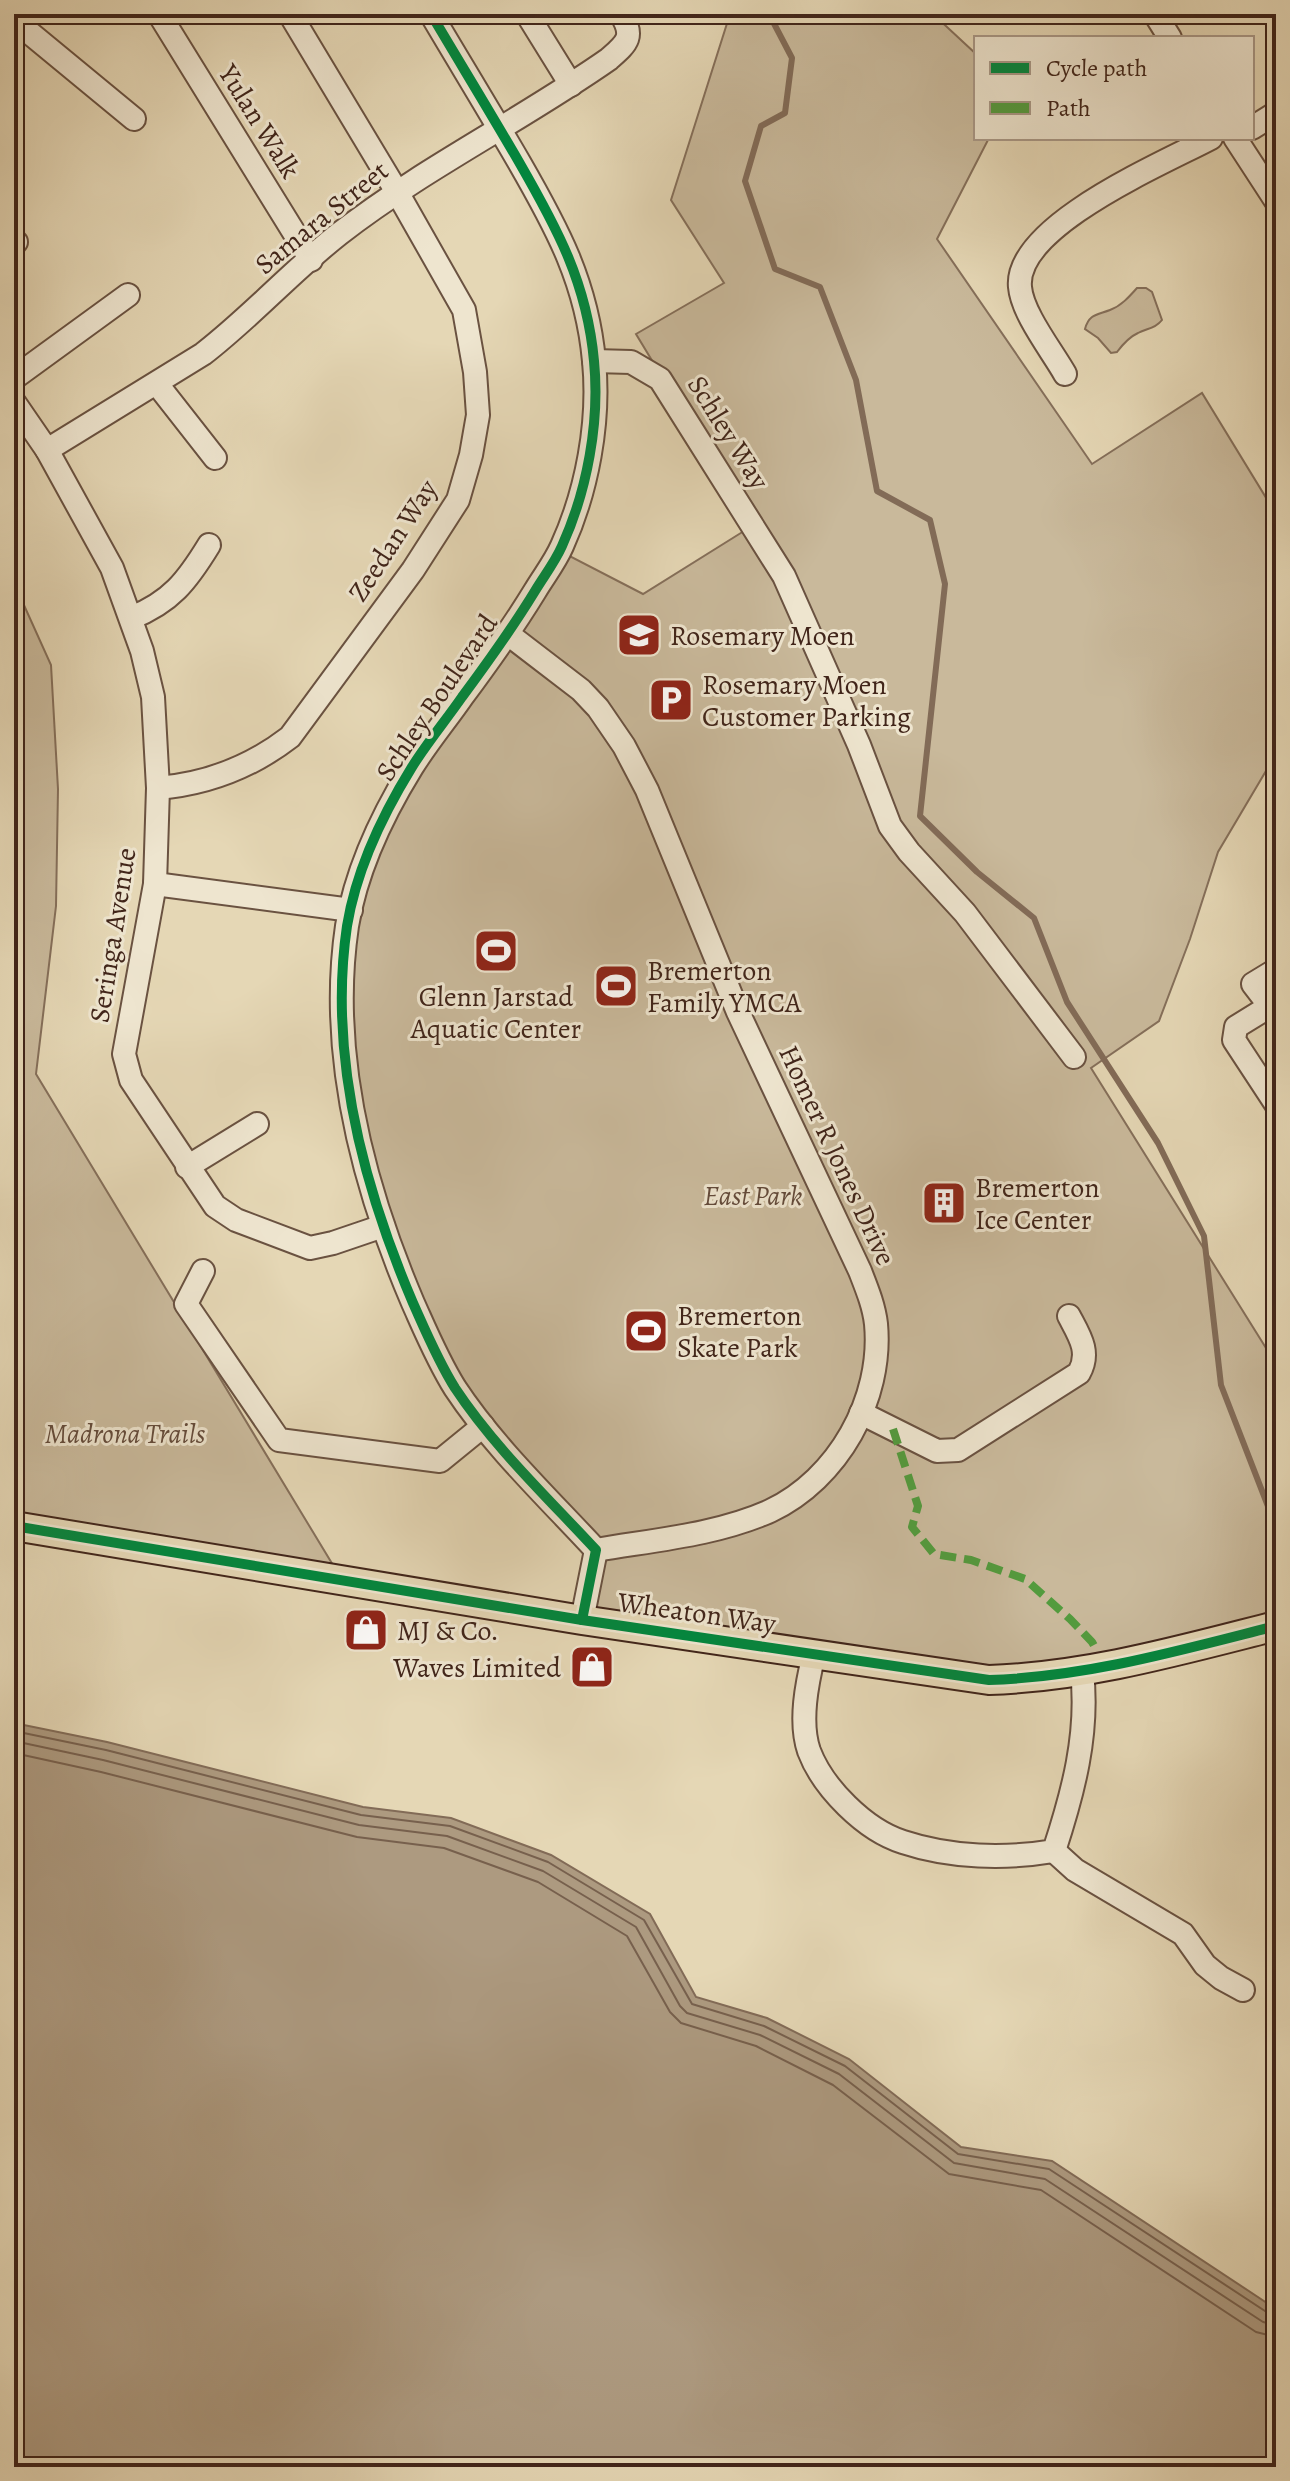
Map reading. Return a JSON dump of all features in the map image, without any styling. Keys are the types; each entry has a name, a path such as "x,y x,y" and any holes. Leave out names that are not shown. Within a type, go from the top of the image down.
{"main road":[{"name":"Wheaton Way","path":"14,1526 582,1620 989,1680 1082,1672 1276,1626"}],"street":[{"name":"Yulan Walk","path":"159,14 311,260"},
{"name":"Zeedan Way","path":"158,788 209,779 246,766 290,737 413,570 458,500 478,415 475,372 464,310 290,14"},
{"name":"Schley Boulevard","path":"431,14 558,231 571,261 581,292 594,361 593,428 583,481 560,551 508,634 413,765 376,835 351,910 344,963 344,1049 352,1110 383,1226 435,1353 483,1426 596,1550"},
{"path":"527,14 571,85"},
{"path":"1157,15 1169,36"},
{"path":"14,20 134,119"},
{"name":"Samara Street","path":"47,450 157,384 226,337 337,235 397,192 609,59 626,44 625,22"},
{"path":"1254,127 1276,113"},
{"path":"1065,374 1027,310 1020,287 1022,267 1033,248 1047,233 1083,207 1207,140"},
{"path":"1237,140 1276,201"},
{"path":"14,378 128,295"},
{"name":"Schley Way","path":"594,361 631,362 660,379 784,576 859,745 890,826 909,852 965,913 1074,1057"},
{"path":"157,384 215,458"},
{"name":"Seringa Avenue","path":"14,402 47,450 112,568 131,618 153,697 158,788 155,884 124,1054 131,1080 215,1206 236,1220 310,1248 383,1226"},
{"path":"131,618 166,601 189,577 209,545"},
{"name":"Homer R Jones Drive","path":"508,634 565,676 598,708 624,746 647,790 738,1012 872,1302 876,1347 871,1380 861,1413 826,1470 792,1498 722,1528 596,1550"},
{"path":"155,884 351,910"},
{"path":"1276,970 1253,984 1273,1010 1236,1027 1234,1040 1276,1104"},
{"path":"187,1167 257,1124"},
{"path":"203,1271 186,1304 279,1440 440,1461 483,1426"},
{"path":"861,1413 937,1451 958,1450 1079,1373 1085,1362 1085,1350 1069,1316"},
{"path":"582,1620 596,1550"},
{"path":"814,1654 805,1704 809,1750 827,1784 847,1807 901,1842 925,1848 1001,1857 1054,1851 1075,1870 1183,1934 1205,1965 1243,1990"},
{"path":"1054,1851 1072,1794 1079,1752 1085,1696 1082,1672"}],"green space":[{"name":"East Park","path":"730,14 933,14 974,52 974,140 988,140 937,239 1092,464 1202,393 1276,514 1276,754 1218,852 1159,1021 1091,1068 1276,1364 1276,1626 1035,1678 582,1620 596,1550 452,1383 363,1154 344,963 376,835 560,551 643,594 752,526 636,334 724,283 671,200"},
{"path":"1137,288 1152,292 1162,320 1132,337 1117,352 1111,353 1085,329 1087,324 1094,316 1121,304"},
{"name":"Madrona Trails","path":"14,583 51,665 58,789 56,906 36,1074 342,1580 14,1526"}],"water":[{"path":"14,1723 107,1742 363,1807 451,1818 551,1855 650,1914 696,1997 767,2018 849,2059 961,2147 1052,2161 1276,2309 1276,2467 14,2467"}],"waterway":[{"path":"769,14 792,58 785,113 761,126 745,181 775,269 820,287 856,380 877,491 930,520 945,584 920,816 977,872 1034,918 1067,1002 1158,1143 1204,1236 1221,1385 1276,1527"}],"marked path":[{"path":"893,1429 918,1506 912,1527 934,1554 971,1560 1025,1579 1070,1619 1097,1651"}],"cycle path":[{"path":"431,14 533,186 568,257 585,306 590,333 595,408 585,479 559,552 509,631 412,767 381,823 364,864 351,905 342,974 346,1071 354,1119 379,1213 432,1346 470,1410 522,1472 596,1550 582,1620"},
{"path":"14,1526 582,1620 989,1680 1098,1668 1276,1626"}],"place":[{"name":"Rosemary Moen","path":"639,635"},
{"name":"Rosemary Moen Customer Parking","path":"671,700"},
{"name":"Glenn Jarstad Aquatic Center","path":"496,951"},
{"name":"Bremerton Family YMCA","path":"616,986"},
{"name":"Bremerton Ice Center","path":"944,1203"},
{"name":"Bremerton Skate Park","path":"646,1331"},
{"name":"MJ & Co.","path":"366,1630"},
{"name":"Waves Limited","path":"592,1667"}]}
